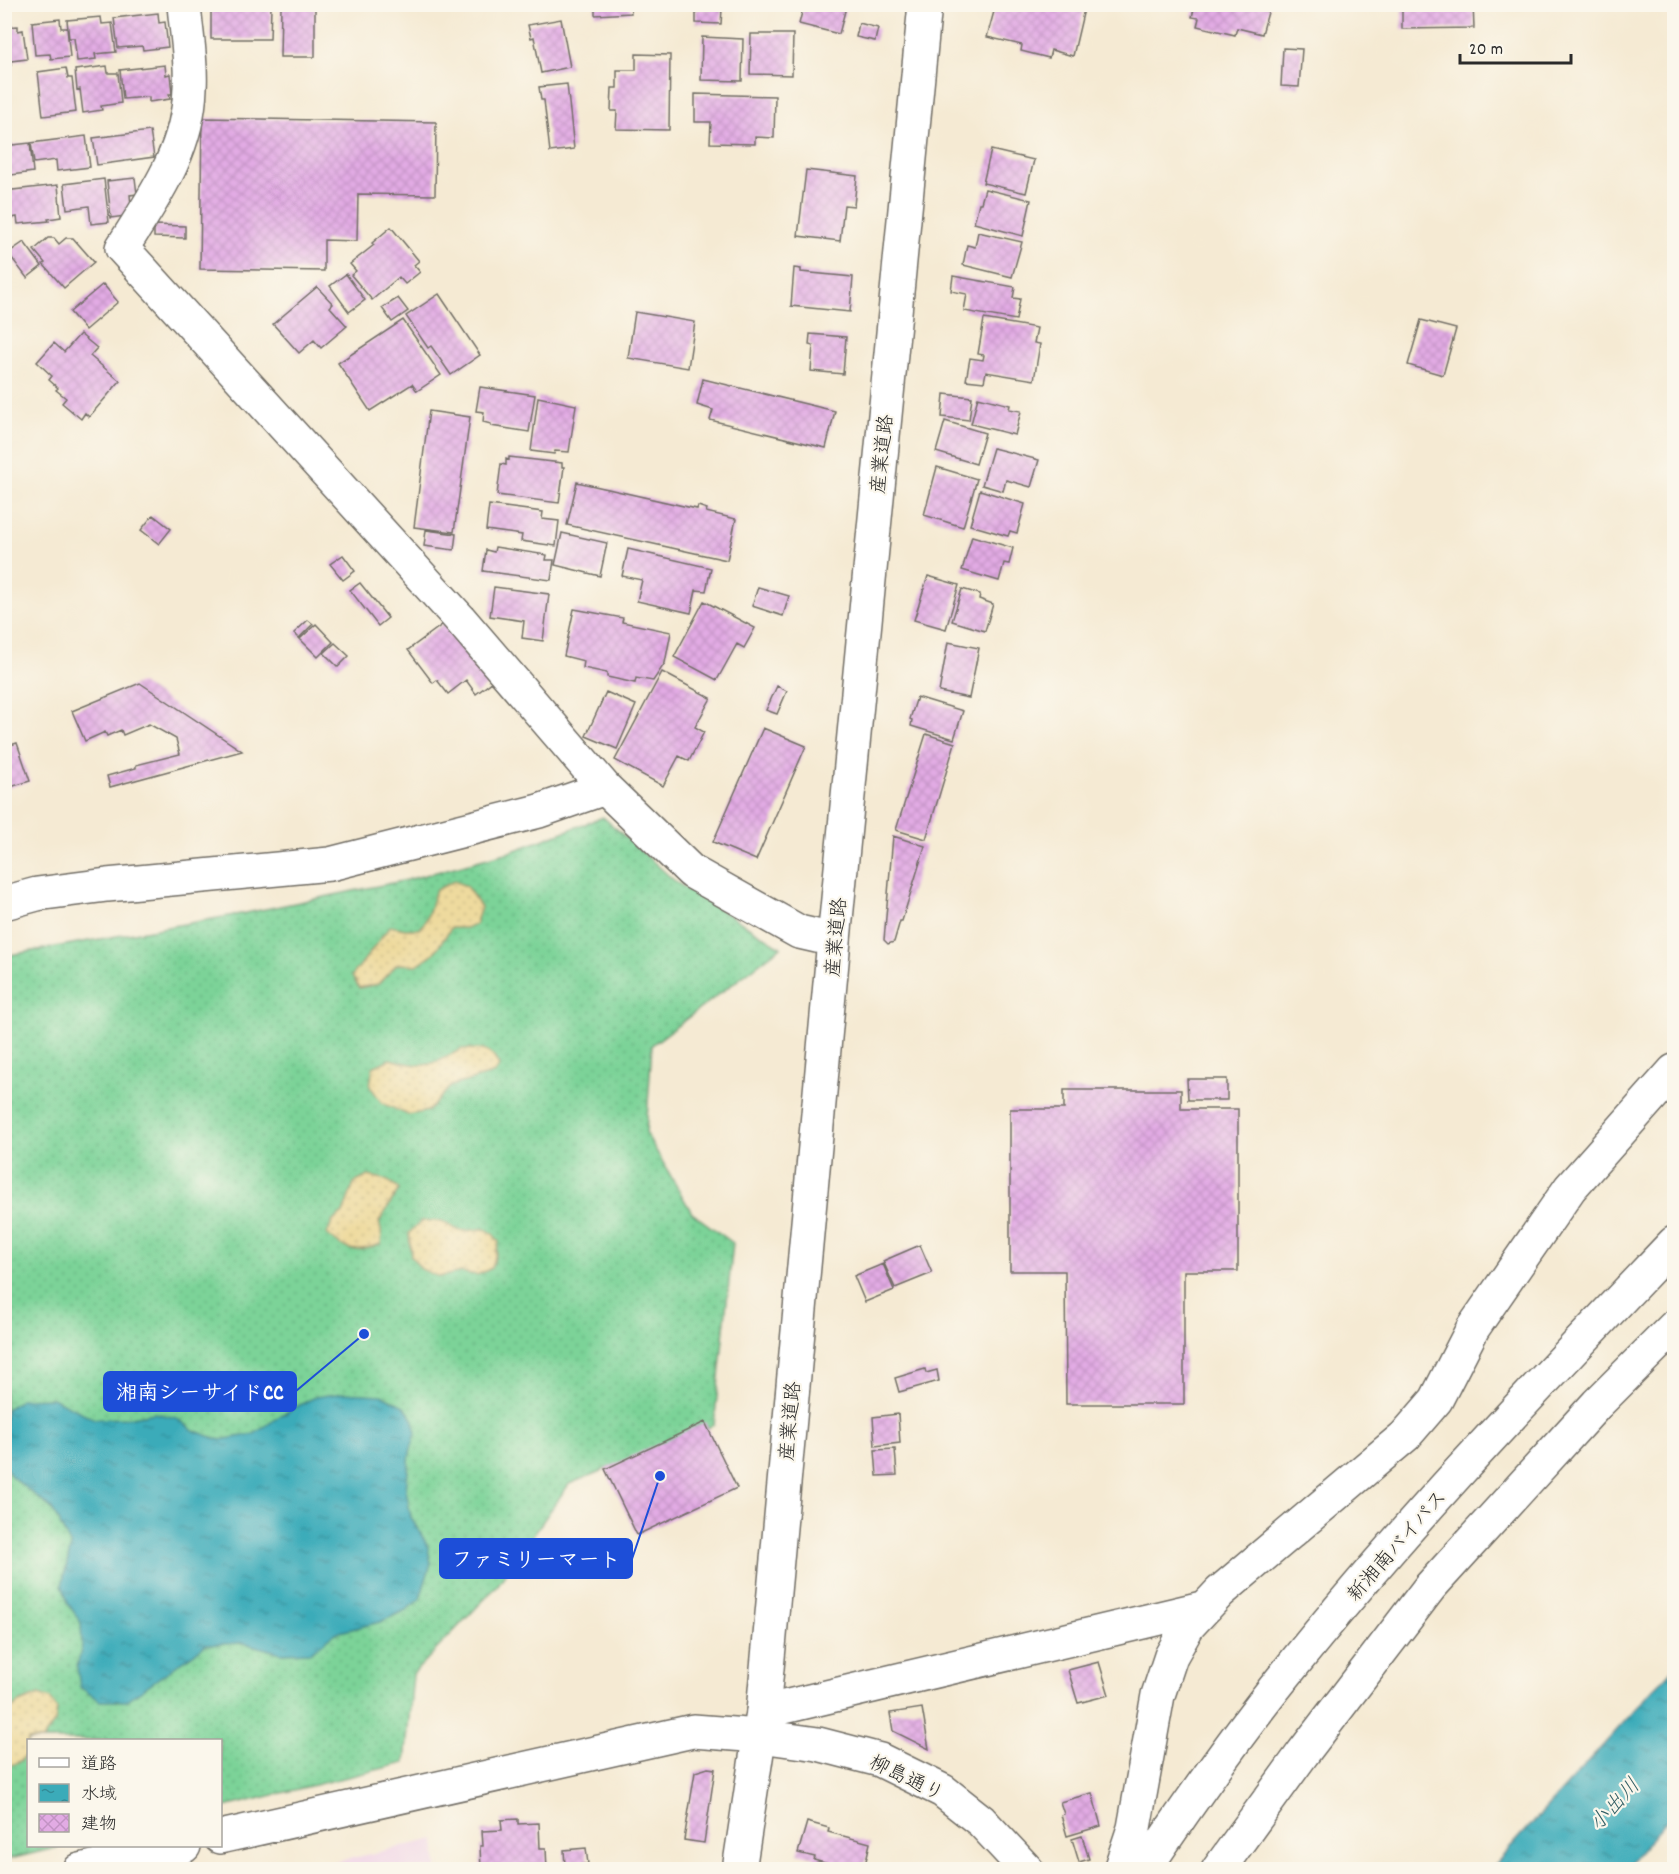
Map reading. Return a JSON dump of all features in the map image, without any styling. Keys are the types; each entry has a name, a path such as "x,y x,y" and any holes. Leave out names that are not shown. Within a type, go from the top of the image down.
{"main road":[{"path":"184,4 191,87 179,150 152,201 122,248 459,618 604,788 692,872 799,932 834,940"},
{"name":"産業道路","path":"739,1869 761,1724 925,4"},
{"path":"4,903 37,894 107,885 330,864 539,811 604,788"},
{"path":"1120,1869 1134,1828 1158,1695 1168,1665 1188,1626 1220,1592 1405,1436 1437,1400 1473,1328 1570,1188 1674,1071"},
{"name":"新湘南バイパス","path":"1144,1869 1200,1787 1285,1675 1364,1580 1521,1405 1674,1243"},
{"path":"1218,1869 1430,1587 1597,1404 1674,1327"},
{"path":"222,1837 693,1731 761,1724 1206,1606"},
{"name":"柳島通り","path":"761,1724 818,1744 880,1760 943,1791 981,1821 1027,1869"},
{"path":"80,1869 175,1847"}],"shaded area":[{"path":"435,1839 437,1869 305,1869"}],"green space":[{"path":"603,817 677,883 781,947 652,1045 646,1133 692,1213 733,1243 714,1425 569,1484 497,1586 413,1674 405,1763 222,1808 222,1739 27,1739 27,1847 60,1847 5,1860 5,956 246,913 407,880 510,852"}],"sand":[{"path":"454,881 466,886 481,907 475,925 451,928 434,953 417,965 397,964 378,984 359,988 352,976 390,926 420,929 428,915 436,890"},
{"path":"462,1049 480,1049 489,1052 499,1066 495,1073 451,1086 428,1111 408,1115 382,1103 370,1086 373,1067 390,1059 421,1065 434,1063"},
{"path":"368,1176 385,1180 399,1189 379,1222 382,1235 381,1244 352,1250 340,1245 327,1234 333,1221 343,1213 354,1183"},
{"path":"422,1221 443,1222 458,1230 485,1229 489,1231 499,1242 492,1268 477,1275 461,1272 439,1277 421,1269 411,1256 409,1233"},
{"path":"39,1695 50,1699 57,1709 55,1722 43,1739 27,1739 27,1754 20,1761 5,1768 5,1713 19,1703"}],"water":[{"path":"344,1393 382,1395 404,1406 412,1417 416,1433 410,1452 406,1490 411,1518 427,1544 431,1563 420,1599 406,1610 380,1622 336,1633 311,1652 281,1653 244,1643 206,1645 126,1701 100,1701 80,1687 77,1667 82,1646 81,1623 68,1603 62,1585 71,1546 52,1509 11,1476 5,1466 5,1410 22,1399 52,1398 95,1419 126,1418 155,1413 176,1418 195,1431 220,1440 254,1434 283,1414 315,1397"},
{"name":"小出川","path":"1674,1667 1674,1812 1625,1869 1491,1869"}],"building":[{"path":"595,4 630,4 631,13 595,15"},
{"path":"804,4 834,4 846,7 839,34 799,24"},
{"path":"996,4 1085,5 1073,56 1051,50 1049,58 1021,51 1022,45 987,37"},
{"path":"1402,4 1473,4 1474,28 1402,29"},
{"path":"1195,5 1270,5 1262,34 1237,28 1235,35 1197,26 1199,18 1192,17"},
{"path":"211,6 271,6 270,39 211,39"},
{"path":"281,6 315,6 315,57 280,57"},
{"path":"696,9 722,9 721,24 696,23"},
{"path":"158,13 159,23 165,22 168,47 143,50 142,46 118,48 114,18"},
{"path":"101,17 102,24 112,23 116,52 95,54 96,59 77,61 74,38 69,38 67,20"},
{"path":"60,19 61,28 67,28 70,57 51,59 50,54 35,55 32,22"},
{"path":"561,19 570,67 541,73 534,37 531,38 528,25"},
{"path":"859,23 878,28 875,41 856,37"},
{"path":"18,26 18,31 23,30 27,59 11,61 11,65 5,66 5,27"},
{"path":"751,34 793,34 792,75 750,74"},
{"path":"702,37 743,39 742,81 701,80"},
{"path":"1283,48 1302,49 1299,87 1281,86"},
{"path":"636,54 670,55 669,130 616,129 617,111 611,111 612,88 617,88 617,70 636,70"},
{"path":"165,65 166,75 170,74 172,94 169,94 170,99 149,102 149,97 123,99 120,70"},
{"path":"107,66 108,73 118,73 121,103 101,106 102,110 83,113 75,70"},
{"path":"66,68 68,78 72,78 76,112 43,116 38,72"},
{"path":"567,84 574,149 550,152 544,100 541,100 539,87"},
{"path":"695,94 775,96 774,138 755,137 755,144 710,143 711,122 695,122"},
{"path":"202,118 436,122 435,195 358,194 357,241 324,240 324,271 200,269"},
{"path":"150,131 154,157 97,165 93,138"},
{"path":"86,136 90,167 57,171 56,160 34,163 31,143"},
{"path":"30,143 33,172 4,176 4,146"},
{"path":"991,150 1034,160 1026,193 983,183"},
{"path":"806,170 857,176 854,206 844,205 840,241 798,236"},
{"path":"135,178 137,194 130,195 132,215 111,218 107,181"},
{"path":"104,179 109,222 91,224 89,206 67,209 64,184"},
{"path":"58,185 61,217 48,219 49,221 18,224 17,217 7,219 6,208 4,208 4,191"},
{"path":"985,189 1031,200 1023,236 974,223"},
{"path":"154,225 185,226 185,238 154,237"},
{"path":"391,227 419,261 414,265 420,272 405,284 399,277 372,300 351,275 356,271 350,264 374,245 372,243"},
{"path":"978,232 1022,242 1012,277 963,265 967,245 975,247"},
{"path":"48,238 54,238 59,244 66,238 73,238 94,262 64,288 34,250"},
{"path":"24,242 42,266 27,278 8,253"},
{"path":"794,268 801,269 801,272 853,277 850,312 791,306"},
{"path":"346,274 365,300 349,312 330,286"},
{"path":"953,276 1015,287 1013,298 1020,299 1016,320 964,311 967,294 951,291"},
{"path":"103,284 118,302 85,330 70,312"},
{"path":"317,287 333,304 330,307 347,326 321,348 314,340 299,353 273,324"},
{"path":"439,294 480,355 451,375 431,346 428,348 406,316"},
{"path":"398,298 408,311 392,322 382,308"},
{"path":"635,312 695,322 688,368 628,358"},
{"path":"984,319 1037,328 1034,343 1040,344 1034,380 986,372 984,382 966,380 970,358 983,360 984,355 978,354"},
{"path":"403,320 441,375 417,391 412,384 370,411 338,363"},
{"path":"1421,320 1456,329 1443,375 1408,365"},
{"path":"80,334 97,348 90,356 120,381 89,417 85,413 81,419 62,403 66,398 49,380 52,376 37,362 54,343 64,352"},
{"path":"810,334 846,337 843,374 811,371 813,346 809,345"},
{"path":"703,379 835,411 826,448 710,420 713,410 697,405"},
{"path":"480,387 535,395 529,432 491,426 483,422 484,412 476,411"},
{"path":"944,394 972,397 969,420 942,417"},
{"path":"538,397 576,405 569,452 555,451 554,454 531,451"},
{"path":"978,397 1010,405 1009,409 1021,411 1015,435 971,424"},
{"path":"429,411 470,417 454,532 414,527"},
{"path":"945,421 985,433 976,464 936,452"},
{"path":"993,448 1039,460 1031,487 1006,480 1003,491 982,485"},
{"path":"509,457 562,463 564,467 559,503 497,495 501,464 506,465 506,459 509,460"},
{"path":"937,467 977,479 963,527 924,515"},
{"path":"577,482 697,509 698,506 707,509 706,512 736,519 727,560 567,525"},
{"path":"980,490 1025,504 1017,533 1010,531 1008,536 970,525"},
{"path":"489,505 543,512 542,519 559,521 556,546 521,541 522,535 486,530"},
{"path":"153,515 171,529 159,544 141,530"},
{"path":"426,530 456,534 454,550 424,546"},
{"path":"562,533 607,543 600,576 555,565"},
{"path":"972,536 1013,548 1009,564 1004,563 999,581 962,570"},
{"path":"495,547 547,555 546,560 554,560 551,580 483,571 486,550 494,552"},
{"path":"628,549 711,568 706,591 696,590 691,613 637,601 642,580 622,576"},
{"path":"343,555 355,571 343,580 330,564"},
{"path":"928,576 959,585 946,629 914,620"},
{"path":"360,583 388,618 378,626 350,590"},
{"path":"494,587 549,594 543,641 522,638 524,621 490,616"},
{"path":"758,587 789,596 783,616 752,606"},
{"path":"962,589 980,594 979,599 993,604 985,631 952,621"},
{"path":"704,601 755,628 744,648 737,644 717,680 674,657"},
{"path":"574,609 623,618 622,622 671,632 665,663 653,681 636,678 635,683 607,677 607,673 583,668 584,661 564,656"},
{"path":"450,619 497,678 476,694 466,680 448,694 437,680 433,683 408,650"},
{"path":"308,620 313,624 299,638 294,633"},
{"path":"316,624 333,642 318,657 300,639"},
{"path":"948,642 979,648 969,698 939,692"},
{"path":"335,643 349,656 338,667 324,653"},
{"path":"662,672 711,698 695,727 704,732 689,761 679,756 663,786 615,760"},
{"path":"140,683 242,751 110,787 107,776 136,768 136,765 180,754 176,739 149,724 123,735 121,730 107,736 105,732 85,741 72,711"},
{"path":"777,686 787,691 777,714 766,710"},
{"path":"606,692 636,705 617,749 586,736"},
{"path":"917,697 963,711 954,739 911,726 912,720 910,719"},
{"path":"763,728 806,746 756,860 713,842"},
{"path":"926,734 955,743 926,839 896,830"},
{"path":"17,743 30,781 4,789 4,747"},
{"path":"893,836 925,846 902,921 900,921 894,942 888,944 884,940"},
{"path":"1187,1079 1227,1079 1227,1100 1188,1100"},
{"path":"1064,1090 1181,1090 1181,1109 1238,1109 1238,1271 1184,1271 1184,1404 1066,1404 1065,1271 1010,1271 1010,1109 1064,1109"},
{"path":"920,1245 932,1273 895,1288 883,1261"},
{"path":"883,1264 894,1290 865,1302 854,1276"},
{"path":"925,1369 926,1373 937,1370 939,1381 899,1392 895,1378"},
{"path":"898,1414 900,1443 875,1446 873,1417"},
{"path":"705,1422 737,1488 637,1535 605,1469"},
{"path":"895,1449 897,1475 877,1476 875,1450"},
{"path":"1099,1662 1109,1695 1078,1703 1068,1670"},
{"path":"922,1708 929,1749 893,1731 890,1713"},
{"path":"708,1768 715,1769 704,1843 684,1840 695,1772"},
{"path":"1092,1793 1101,1826 1067,1836 1060,1802"},
{"path":"518,1819 518,1824 539,1823 540,1848 546,1848 547,1870 481,1870 482,1831 502,1830 501,1820"},
{"path":"807,1822 829,1828 828,1832 870,1843 864,1870 840,1863 839,1867 798,1853"},
{"path":"1082,1836 1089,1859 1079,1862 1072,1839"},
{"path":"586,1848 588,1864 565,1866 564,1850"}],"place":[{"name":"湘南シーサイドCC","path":"364,1334"},
{"name":"ファミリーマート","path":"660,1476"}]}
